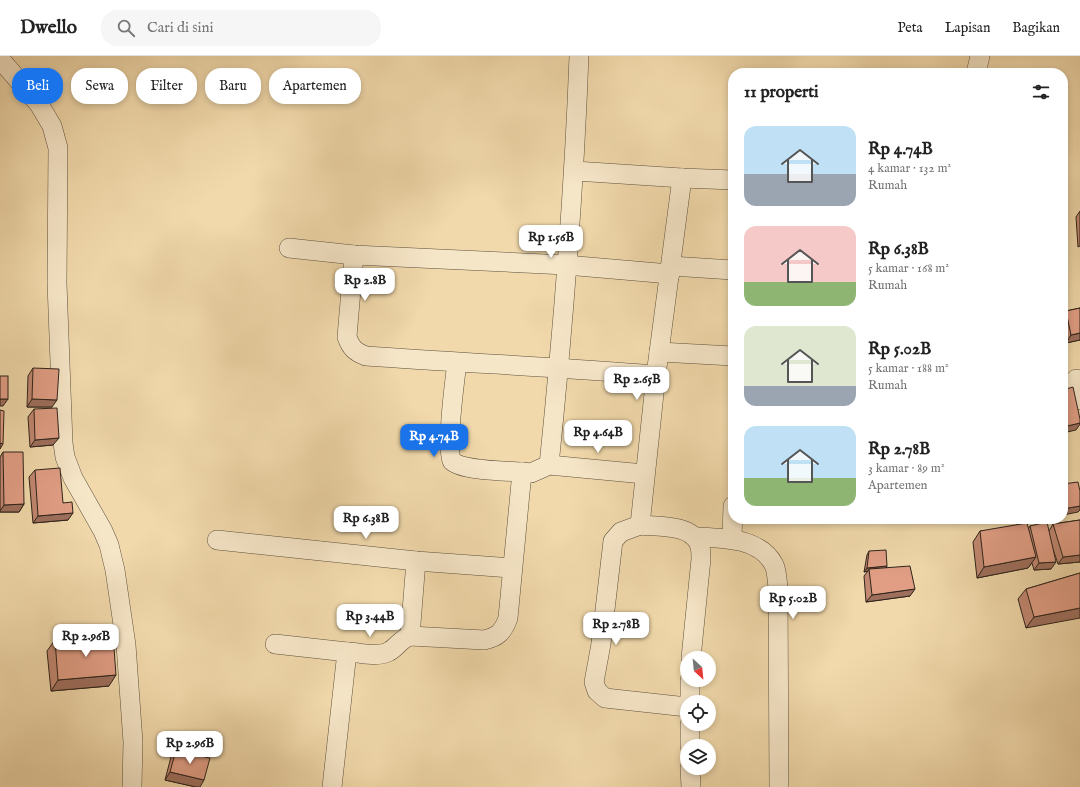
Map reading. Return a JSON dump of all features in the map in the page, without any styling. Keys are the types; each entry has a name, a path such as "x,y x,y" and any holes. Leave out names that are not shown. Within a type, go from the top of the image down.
{"street":[{"path":"549,464 559,367 566,265 575,170 579,56"},
{"path":"977,68 980,56"},
{"path":"0,59 39,104 52,126 58,148 57,283 63,443 65,457 73,478 103,531 109,545 126,645 133,742 132,787"},
{"path":"575,170 728,180"},
{"path":"640,525 644,474 682,178"},
{"path":"289,248 354,255 670,270 728,270"},
{"path":"354,255 347,337 350,346 355,352 366,356 457,363 559,367 656,375"},
{"path":"659,352 728,356"},
{"path":"457,363 449,440 450,458 453,462 462,466 522,472 531,472 549,464 644,474"},
{"path":"1073,380 1080,400"},
{"path":"274,644 377,654 386,653 393,649 404,638 410,636 484,640 500,634 508,618 522,472"},
{"path":"732,524 732,538"},
{"path":"680,706 605,698 597,691 594,682 601,644 613,541 621,532 640,525 687,531 695,537 700,544 701,559 692,651"},
{"path":"695,537 732,538 761,550 774,566 778,587 779,787"},
{"path":"217,540 416,561 512,568"},
{"path":"410,636 416,561"},
{"path":"332,787 347,652"},
{"path":"690,775 690,787"}],"building":[{"path":"1080,308 1080,333 1071,335 1068,321 1068,311"},
{"path":"33,368 59,369 57,400 32,399"},
{"path":"0,376 8,376 8,399 0,399"},
{"path":"1073,387 1080,423 1068,426 1068,388"},
{"path":"57,408 59,438 35,440 34,409"},
{"path":"0,410 4,411 3,444 0,443"},
{"path":"3,452 23,452 24,504 4,505"},
{"path":"60,468 63,503 72,502 73,513 38,516 35,470"},
{"path":"1078,482 1080,491 1080,506 1068,508 1068,483"},
{"path":"1080,520 1080,555 1063,557 1053,524 1068,524 1068,522"},
{"path":"1027,524 1036,557 984,567 980,531"},
{"path":"1047,524 1056,562 1039,563 1030,526"},
{"path":"886,550 887,566 867,568 869,551"},
{"path":"910,566 915,589 872,595 869,569"},
{"path":"1080,573 1080,608 1034,617 1026,589"},
{"path":"113,635 116,675 58,680 55,640"},
{"path":"176,750 210,758 204,780 170,772"}]}
